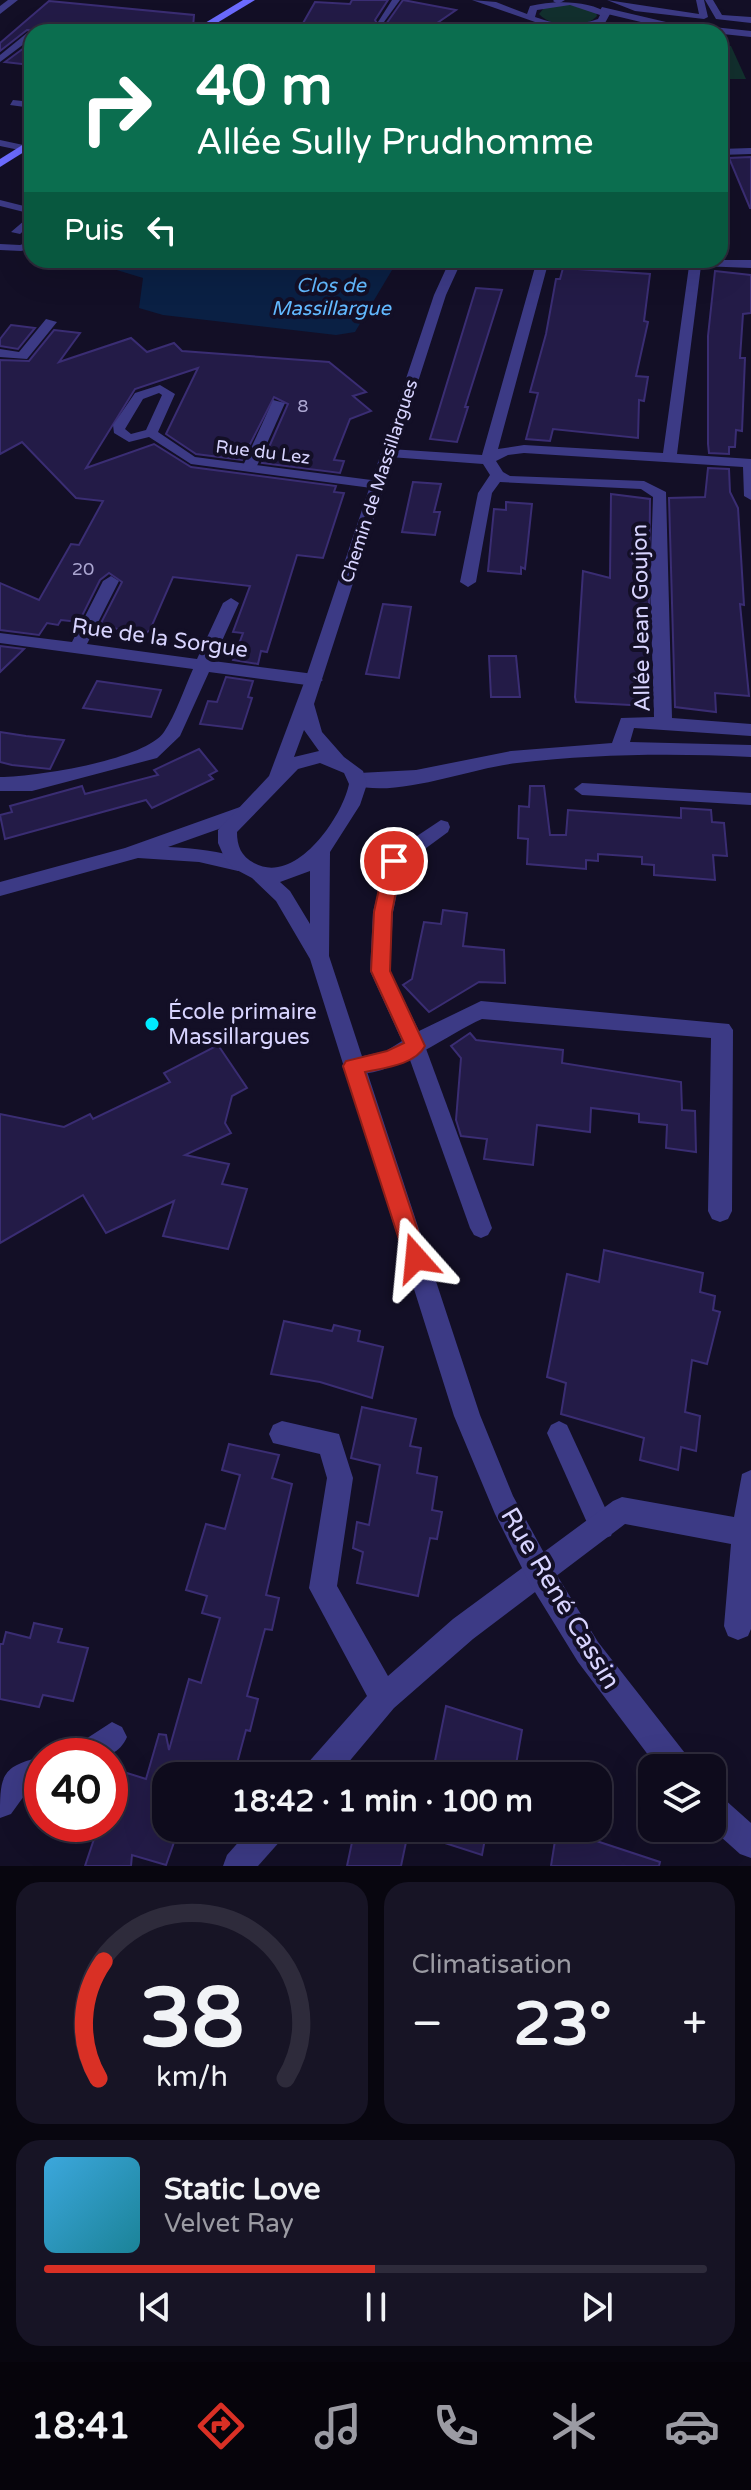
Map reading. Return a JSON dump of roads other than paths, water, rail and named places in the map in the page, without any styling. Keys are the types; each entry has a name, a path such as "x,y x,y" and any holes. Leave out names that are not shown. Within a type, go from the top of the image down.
{"main road":[{"path":"201,24 226,0"},
{"path":"207,24 250,0"},
{"path":"0,164 24,148"}],"street":[{"path":"482,1 555,1 594,5 662,24"},
{"path":"482,1 548,24"},
{"path":"531,16 533,8 555,1"},
{"path":"594,5 604,18 596,24"},
{"path":"728,33 751,34"},
{"path":"0,143 24,145"},
{"path":"728,152 751,151"},
{"path":"728,263 751,264"},
{"name":"Chemin de Massillargues","path":"278,777 314,680 440,295 452,268"},
{"path":"541,268 488,460 497,475 507,480 629,484 633,454"},
{"path":"670,456 694,268"},
{"path":"0,353 22,356 51,322"},
{"path":"249,468 278,403"},
{"path":"390,453 488,460 505,451 524,449 750,463 751,496"},
{"path":"468,582 485,493 497,475"},
{"name":"Allée Jean Goujon","path":"619,748 627,722 663,723 658,584 661,495 644,485 629,484"},
{"path":"77,648 111,581"},
{"path":"0,784 32,784 151,754 171,736 206,665 231,603"},
{"name":"Rue de la Sorgue","path":"0,638 314,680"},
{"path":"129,854 199,855 238,864 259,873 295,871 310,862 359,795 359,780 350,767 337,760 314,734 305,704"},
{"path":"663,723 751,730"},
{"path":"359,780 383,781 510,757 619,748 751,751"},
{"path":"238,864 226,844 227,830 240,814 292,764 304,759 337,760"},
{"path":"0,889 129,854 240,814"},
{"path":"415,1046 380,971 383,912 394,861 441,827"},
{"name":"Rue René Cassin","path":"320,849 320,958"},
{"name":"Rue René Cassin","path":"259,873 283,896 320,958 467,1416 504,1505 540,1574 588,1652 666,1754"},
{"path":"353,1066 391,1059 446,1025 481,1010 722,1030 720,1211"},
{"path":"282,1434 330,1443 340,1478 323,1588 384,1698"},
{"path":"738,1626 751,1483"},
{"path":"329,1762 384,1698 463,1629 622,1510 746,1533"},
{"path":"0,1803 24,1775"},
{"path":"726,1821 751,1843"},
{"path":"238,1866 259,1842"}],"lane":[{"path":"381,20 396,0"},
{"path":"611,0 635,9 704,17 700,0"},
{"path":"709,0 719,17 751,20"},
{"path":"0,59 24,40"},
{"path":"13,103 24,104"},
{"path":"0,203 24,209"},
{"path":"16,232 24,224"},
{"path":"0,247 24,247"},
{"name":"Rue du Lez","path":"151,433 191,460 379,485"},
{"path":"582,789 751,799"},
{"path":"415,1046 481,1228"},
{"path":"559,1433 602,1527"}],"water":[{"name":"Clos de Massillargue","path":"110,268 393,268 355,332 336,335 163,315 139,308 143,278"}],"place":[{"name":"École primaire Massillargues","path":"152,1024"}]}
